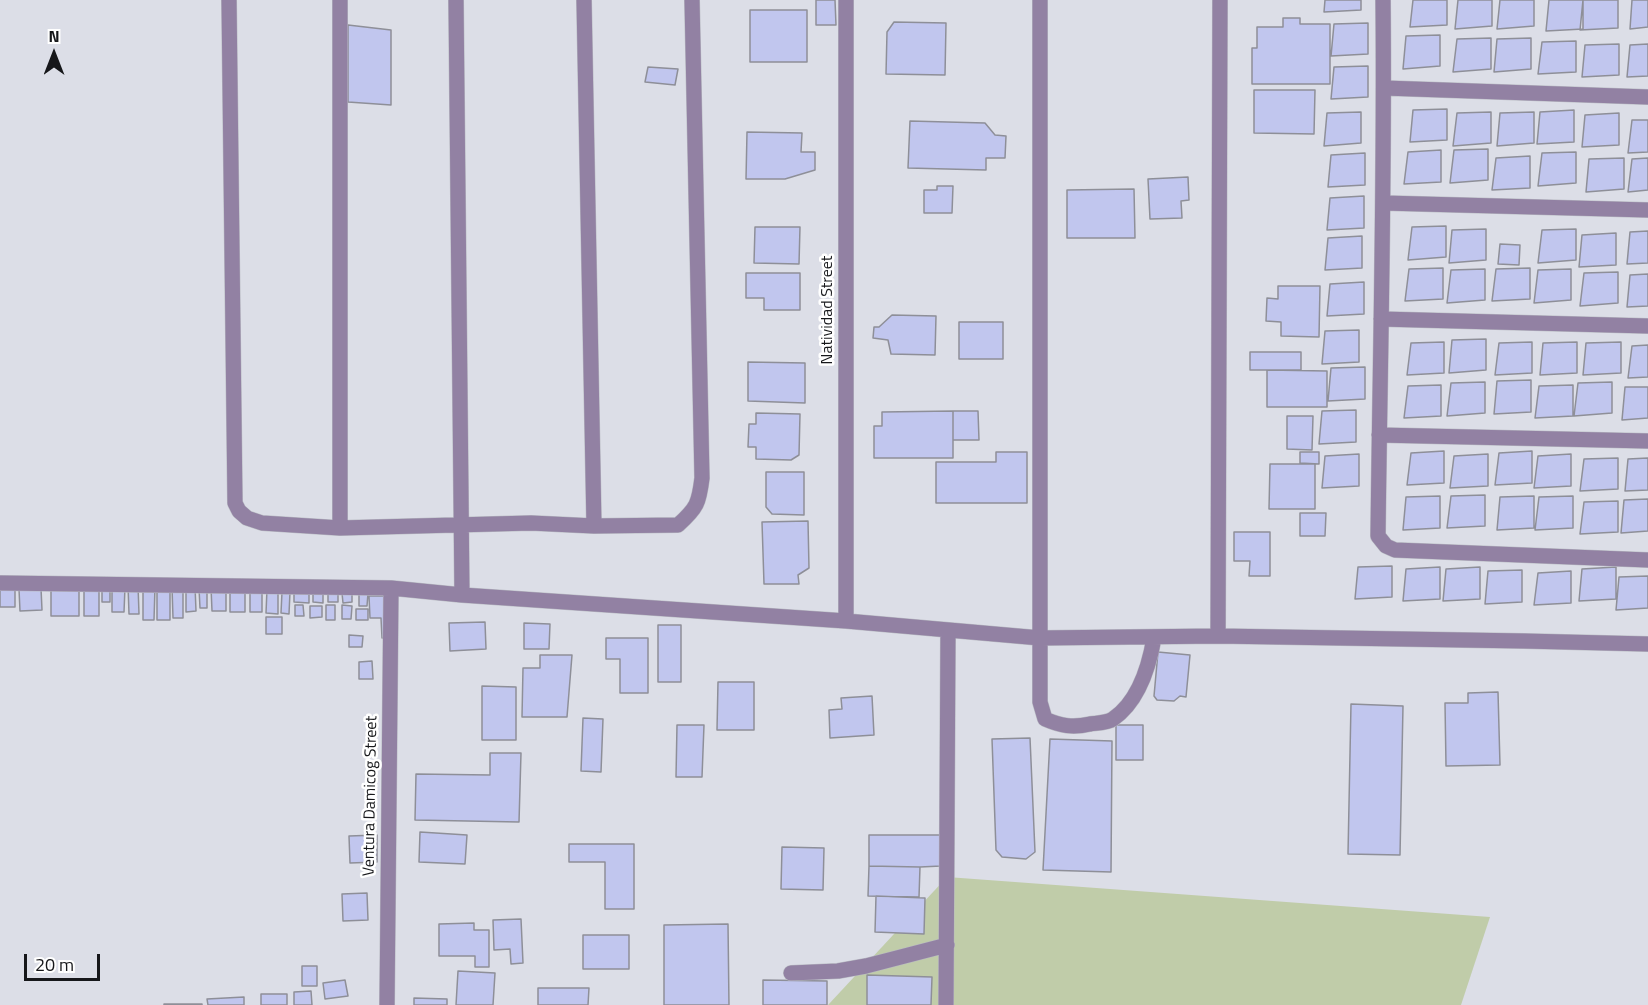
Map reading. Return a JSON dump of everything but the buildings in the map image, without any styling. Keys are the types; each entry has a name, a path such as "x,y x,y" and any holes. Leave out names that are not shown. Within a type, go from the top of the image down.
{"street":[{"path":"229,0 235,503 239,511 247,518 262,524 340,528 531,524 678,525 692,512 700,497 701,466 692,0"},
{"path":"340,0 340,528"},
{"path":"456,0 462,595"},
{"path":"584,0 594,526"},
{"name":"Natividad Street","path":"846,0 846,621"},
{"path":"1040,0 1040,702 1045,719 1060,726 1079,727 1111,720 1130,702 1149,663 1154,638"},
{"path":"1218,636 1220,0"},
{"path":"1383,0 1383,203 1378,536 1386,546 1395,550 1648,560"},
{"path":"1384,88 1648,97"},
{"path":"1383,203 1648,210"},
{"path":"1381,319 1648,326"},
{"path":"1379,435 1648,441"},
{"path":"0,583 391,588 462,595 846,621 1040,638 1218,636 1648,644"},
{"name":"Ventura Damicog Street","path":"387,1005 391,588"},
{"path":"946,1005 948,630"},
{"path":"792,973 838,971 866,966 947,945"}],"green space":[{"path":"947,877 1490,917 1461,1005 828,1005"}]}
